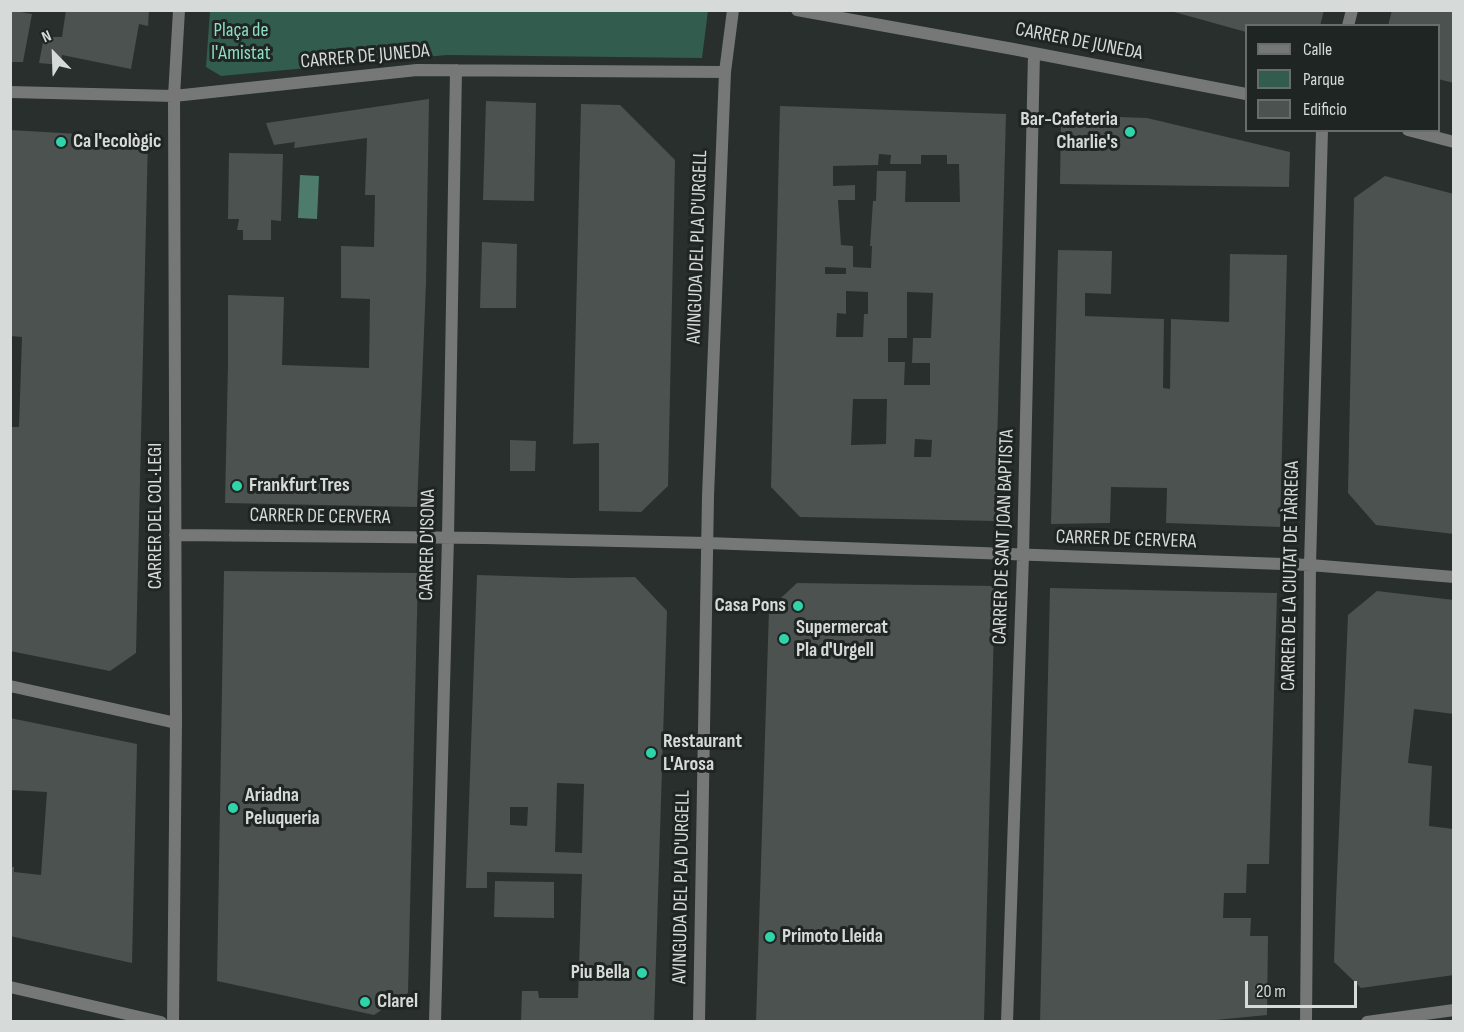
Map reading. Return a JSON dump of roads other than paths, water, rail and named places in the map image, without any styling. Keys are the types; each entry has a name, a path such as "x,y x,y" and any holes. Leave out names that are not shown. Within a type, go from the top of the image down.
{"street":[{"name":"CARRER DEL COL·LEGI","path":"174,1022 176,723 174,96 179,10"},
{"name":"AVINGUDA DEL PLA D'URGELL","path":"699,1022 706,543 725,72 733,10"},
{"name":"CARRER DE JUNEDA","path":"797,10 1245,94"},
{"name":"CARRER DE SANT JOAN BAPTISTA","path":"1007,1022 1023,556 1034,53"},
{"name":"CARRER DE JUNEDA","path":"10,92 174,96 417,70 725,72"},
{"name":"CARRER D'ISONA","path":"435,1022 448,537 456,70"},
{"name":"CARRER DE LA CIUTAT DE TÀRREGA","path":"1306,1022 1310,565 1322,132"},
{"path":"1416,132 1454,142"},
{"name":"CARRER DE CERVERA","path":"175,535 448,537 706,543 1310,565 1454,577"},
{"path":"10,686 176,723"},
{"path":"10,987 161,1022"},
{"path":"1367,1022 1454,1010"}],"place":[{"name":"Bar-Cafeteria Charlie's","path":"1130,132"},
{"name":"Ca l'ecològic","path":"61,142"},
{"name":"Frankfurt Tres","path":"237,486"},
{"name":"Casa Pons","path":"798,606"},
{"name":"Supermercat Pla d'Urgell","path":"784,639"},
{"name":"Restaurant L'Arosa","path":"651,753"},
{"name":"Ariadna Peluqueria","path":"233,808"},
{"name":"Primoto Lleida","path":"770,937"},
{"name":"Piu Bella","path":"642,973"},
{"name":"Clarel","path":"365,1002"}],"park label":[{"name":"Plaça de l'Amistat","path":"241,42"}]}
